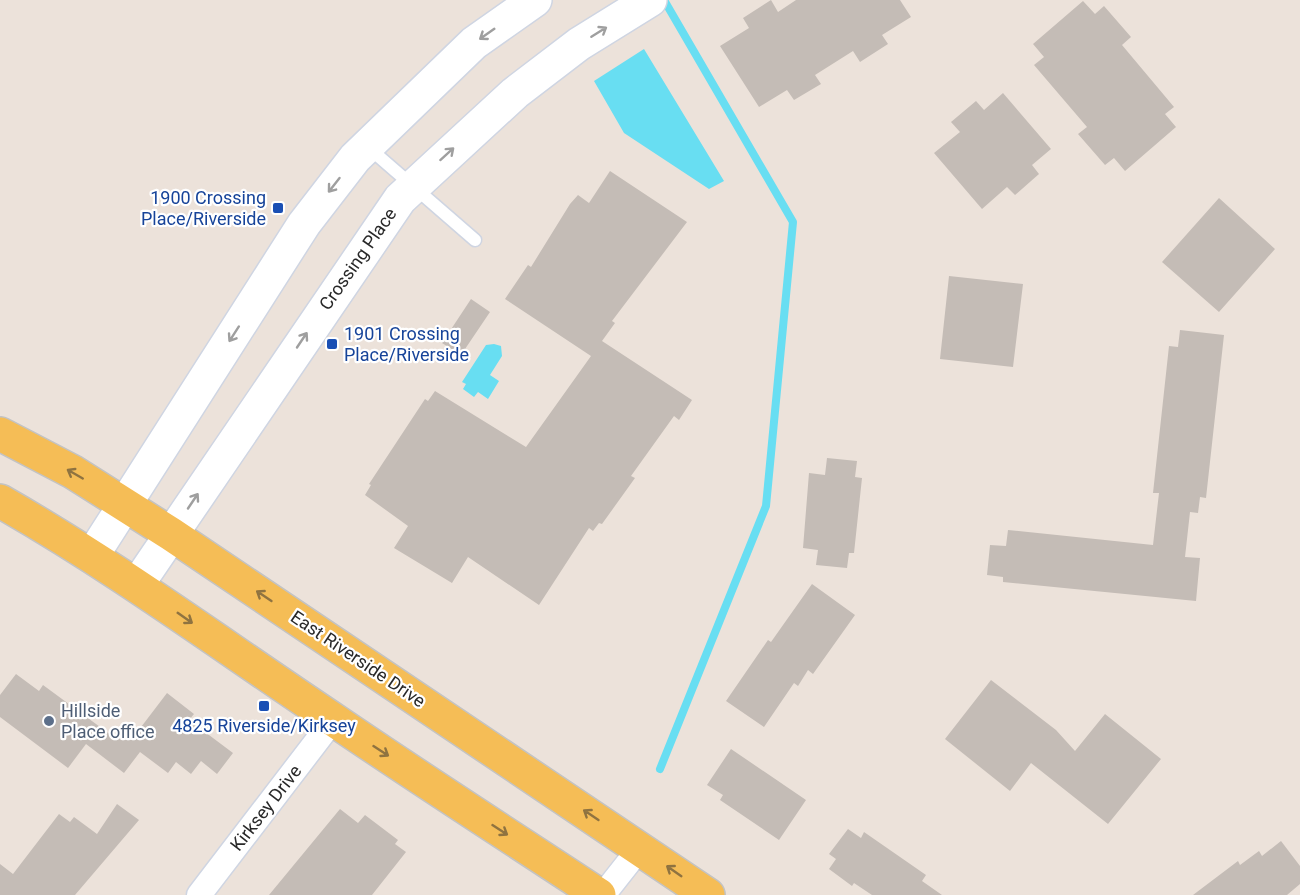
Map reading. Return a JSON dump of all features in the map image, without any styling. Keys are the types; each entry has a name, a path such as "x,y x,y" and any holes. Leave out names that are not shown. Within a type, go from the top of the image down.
{"main road":[{"name":"East Riverside Drive","path":"0,434 73,472 125,504 708,895"},
{"path":"0,501 137,585 333,720 601,895"}],"street":[{"path":"92,556 304,224 366,145 474,43 535,0"},
{"name":"Crossing Place","path":"137,585 364,249 413,185 515,93 579,44 642,5"},
{"name":"Kirksey Drive","path":"199,895 333,720"},
{"path":"601,895 640,848"}],"lane":[{"path":"366,145 475,240"}],"water":[{"path":"644,49 724,181 709,189 624,133 594,81"},
{"path":"486,345 501,346 502,356 490,375 499,381 488,399 478,392 474,397 463,389 466,384 462,382"}],"building":[{"path":"771,0 778,12 796,0 900,0 911,17 882,35 888,44 860,62 853,51 815,75 821,84 794,100 787,90 759,107 720,46 749,28 743,18"},
{"path":"1083,1 1095,14 1104,6 1131,37 1122,45 1174,107 1165,114 1176,127 1125,171 1114,158 1105,165 1078,134 1087,127 1034,65 1044,57 1033,44"},
{"path":"1003,93 1051,149 1032,165 1039,174 1015,195 1007,187 982,209 934,153 960,132 951,122 976,101 984,110"},
{"path":"610,171 687,222 612,321 615,323 602,341 692,400 679,420 674,416 631,476 635,478 602,524 599,523 593,531 589,528 539,605 468,557 452,583 394,548 408,526 365,495 371,485 369,484 425,399 428,401 435,391 526,447 591,356 505,299 528,265 531,267 570,204 578,195 589,203"},
{"path":"1219,198 1275,249 1219,312 1162,262"},
{"path":"949,276 1023,284 1013,367 940,359"},
{"path":"471,299 490,312 461,355 442,343"},
{"path":"1180,330 1224,335 1206,498 1200,497 1198,513 1190,512 1185,557 1200,558 1196,601 1003,582 1003,577 987,575 990,545 1006,546 1008,530 1153,545 1159,493 1153,493 1169,346 1178,347"},
{"path":"827,458 857,461 855,477 862,478 854,553 849,553 847,568 816,565 818,550 803,548 809,473 825,475"},
{"path":"812,584 855,615 813,674 808,670 798,686 794,683 764,727 726,701 768,640 771,642"},
{"path":"16,674 39,691 43,685 115,738 123,726 135,735 167,693 194,714 189,720 233,753 217,774 201,761 191,774 176,762 168,773 140,752 124,773 86,744 68,768 0,717 0,695"},
{"path":"991,680 1056,730 1075,751 1105,714 1161,759 1108,824 1031,763 1010,791 945,739"},
{"path":"731,749 806,800 779,840 720,800 723,795 707,785"},
{"path":"117,804 139,820 75,895 0,895 0,864 13,874 59,814 70,822 74,817 97,834"},
{"path":"340,809 358,823 365,815 398,840 395,844 406,852 372,895 269,895"},
{"path":"848,829 861,838 864,832 926,875 922,881 942,895 872,895 854,883 852,886 829,869 836,859 829,854"},
{"path":"1281,841 1300,866 1300,884 1287,895 1193,895 1238,861 1240,865 1259,851 1262,856"}],"waterway":[{"path":"660,769 766,506 793,222 664,0"}],"place":[{"name":"1900 Crossing Place/Riverside","path":"278,208"},
{"name":"1901 Crossing Place/Riverside","path":"332,344"},
{"name":"4825 Riverside/Kirksey","path":"264,706"},
{"name":"Hillside Place office","path":"49,721"}]}
